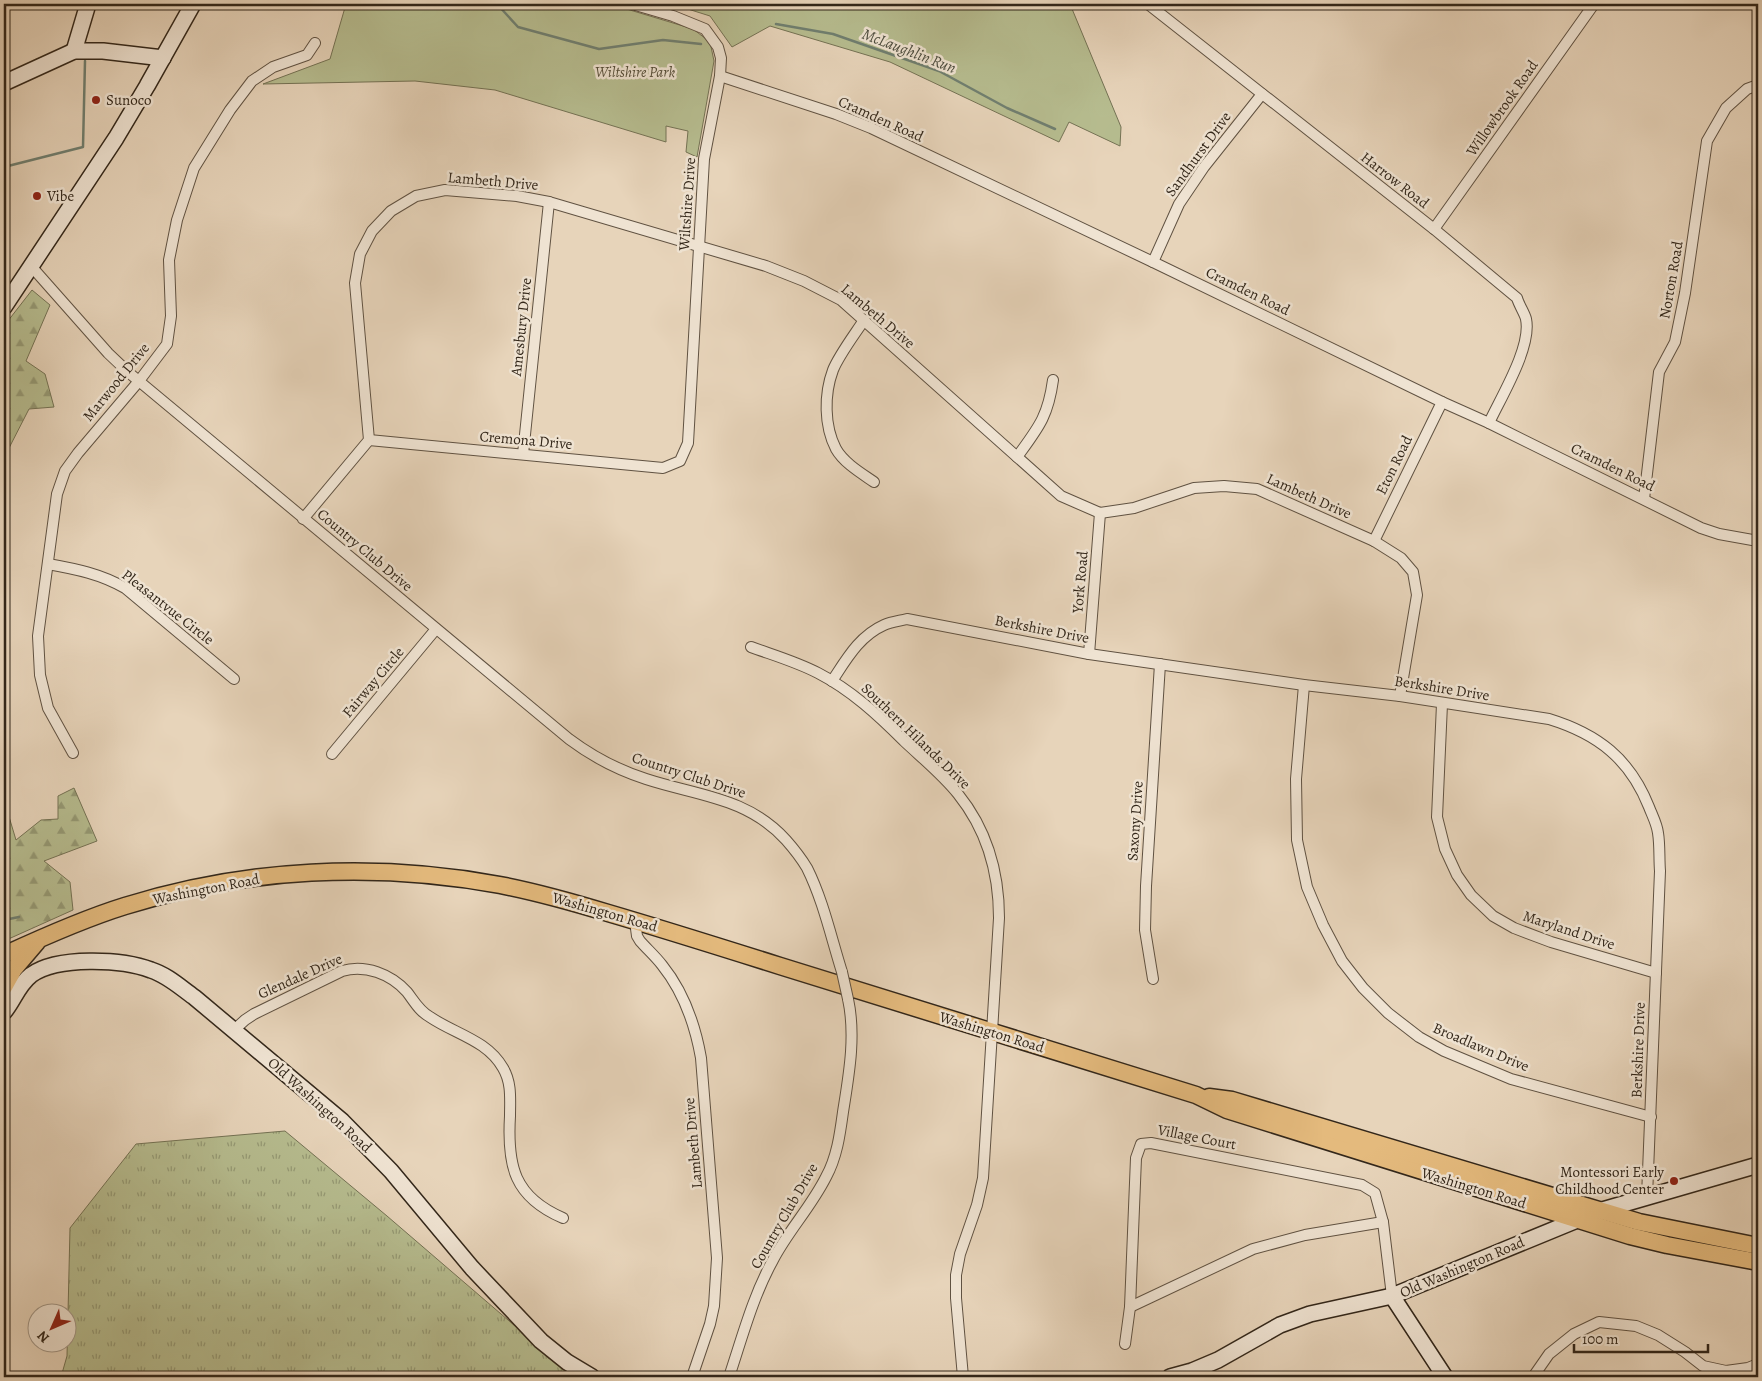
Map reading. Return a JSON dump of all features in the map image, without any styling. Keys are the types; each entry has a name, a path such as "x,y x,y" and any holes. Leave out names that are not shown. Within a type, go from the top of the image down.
{"main road":[{"name":"Washington Road","path":"4,954 107,912 178,892 275,876 339,871 414,873 500,885 538,893 635,921 1196,1095 1226,1110 1575,1220 1667,1245 1758,1262"},
{"path":"4,986 14,969 40,939"},
{"name":"Washington Road","path":"1196,1095 1232,1100 1599,1211 1663,1228 1758,1246"}],"street":[{"path":"74,51 88,4"},
{"path":"4,307 116,138 193,4"},
{"name":"Wiltshire Drive","path":"632,4 673,16 705,29 718,47 721,58 720,76 704,159 688,443 680,461"},
{"name":"Harrow Road","path":"1148,4 1434,229 1516,298 1526,317 1527,336 1522,353 1489,423"},
{"name":"Willowbrook Road","path":"1434,229 1594,4"},
{"name":"Marwood Drive","path":"73,753 48,708 40,675 38,636 58,494 65,472 78,452 139,381 167,344 172,316 169,260 177,220 194,168 230,110 252,82 273,67 307,55 315,42"},
{"path":"4,84 74,51 103,51 162,58"},
{"name":"Cramden Road","path":"720,76 836,114 871,128 1489,423 1701,528 1719,534 1758,541"},
{"name":"Norton Road","path":"1644,499 1659,372 1675,342 1685,293 1707,141 1726,108 1747,89 1758,85"},
{"name":"Sandhurst Drive","path":"1153,262 1179,204 1204,167 1262,94"},
{"name":"Lambeth Drive","path":"369,440 355,283 360,254 372,230 391,210 416,196 445,190 517,196 548,202 699,248 766,266 804,281 840,300 1061,496 1100,513 1134,508 1194,488 1224,486 1257,489 1374,541 1401,558 1414,572 1417,595 1400,696"},
{"name":"Amesbury Drive","path":"523,454 548,202"},
{"name":"Country Club Drive","path":"31,266 108,353 139,381 303,519 584,750 619,768 647,779 731,802 759,816 772,826 795,850 806,866 824,912 842,972 852,1021 851,1061 842,1122 832,1162 816,1196 772,1261 750,1315 730,1377"},
{"path":"864,320 834,369 826,396 830,428 837,450 849,464 874,482"},
{"path":"1016,457 1043,420 1050,400 1053,380"},
{"name":"Eton Road","path":"1374,541 1442,402"},
{"path":"303,519 369,440"},
{"name":"Cremona Drive","path":"369,440 662,468 680,461"},
{"name":"York Road","path":"1089,654 1100,513"},
{"name":"Pleasantvue Circle","path":"48,564 83,570 125,588 234,679"},
{"name":"Berkshire Drive","path":"832,681 855,648 870,633 884,625 907,619 1089,654 1304,685 1400,696 1549,719 1566,724 1594,739 1616,754 1632,774 1644,795 1658,831 1660,872 1647,1196"},
{"name":"Fairway Circle","path":"332,754 436,629"},
{"name":"Southern Hilands Drive","path":"750,647 806,668 832,681 872,710 950,786 967,806 985,840 993,862 999,904 983,1178 977,1205 960,1254 956,1275 956,1298 963,1377"},
{"name":"Saxony Drive","path":"1153,980 1145,930 1160,664"},
{"name":"Broadlawn Drive","path":"1304,685 1296,779 1297,840 1307,887 1323,925 1342,961 1363,988 1388,1013 1419,1037 1444,1051 1511,1079 1650,1117"},
{"name":"Maryland Drive","path":"1442,704 1438,817 1445,849 1457,875 1471,895 1493,916 1514,928 1551,942 1656,972"},
{"name":"Lambeth Drive","path":"635,921 637,936 640,941 661,964 684,1001 697,1036 701,1058 716,1241 716,1264 710,1324 692,1377"},
{"name":"Old Washington Road","path":"4,1012 20,986 31,975 39,970 62,963 105,962 142,967 159,973 194,997 312,1094 367,1146 472,1268 541,1341 567,1362 592,1377"},
{"name":"Glendale Drive","path":"234,1030 254,1014 342,971 350,969 370,970 391,979 428,1016 472,1039 488,1050 500,1063 509,1081 510,1156 518,1181 537,1204 563,1218"},
{"name":"Village Court","path":"1125,1344 1130,1306 1136,1158 1141,1144 1151,1143 1362,1185 1375,1193 1383,1222 1392,1296"},
{"name":"Old Washington Road","path":"1170,1377 1192,1371 1218,1360 1280,1325 1310,1314 1392,1296 1599,1211 1758,1165"},
{"path":"1130,1306 1253,1249 1305,1235 1383,1222"},
{"path":"1392,1296 1445,1377"},
{"path":"1533,1377 1549,1354 1574,1334 1599,1322 1636,1326 1658,1335 1686,1352 1703,1366 1726,1371 1748,1368 1758,1364"}],"green space":[{"name":"Wiltshire Park","path":"346,4 610,4 693,29 710,42 714,61 697,157 686,152 688,131 666,126 666,142 495,90 415,81 263,84 330,59"},
{"path":"672,4 1070,4 1121,127 1120,146 1069,122 1059,142 890,62 770,26 732,47 710,16"},
{"path":"32,290 50,305 26,361 45,374 54,407 29,409 8,450 4,484 4,326"},
{"path":"74,788 97,841 44,861 70,882 73,910 4,941 4,800 16,840 41,820 58,819 58,796"},
{"path":"285,1131 572,1375 577,1377 61,1377 67,1354 78,1354 78,1304 68,1304 70,1228 136,1144"}],"waterway":[{"name":"McLaughlin Run","path":"497,4 518,27 599,49 663,40 701,44"},
{"name":"McLaughlin Run","path":"776,24 833,34 939,71 1007,108 1055,129"},
{"name":"McLaughlin Run","path":"4,177 8,166 83,147 85,61"},
{"path":"4,920 19,917"}],"place":[{"name":"Sunoco","path":"96,100"},
{"name":"Vibe","path":"37,196"},
{"name":"Montessori Early Childhood Center","path":"1674,1181"}]}
